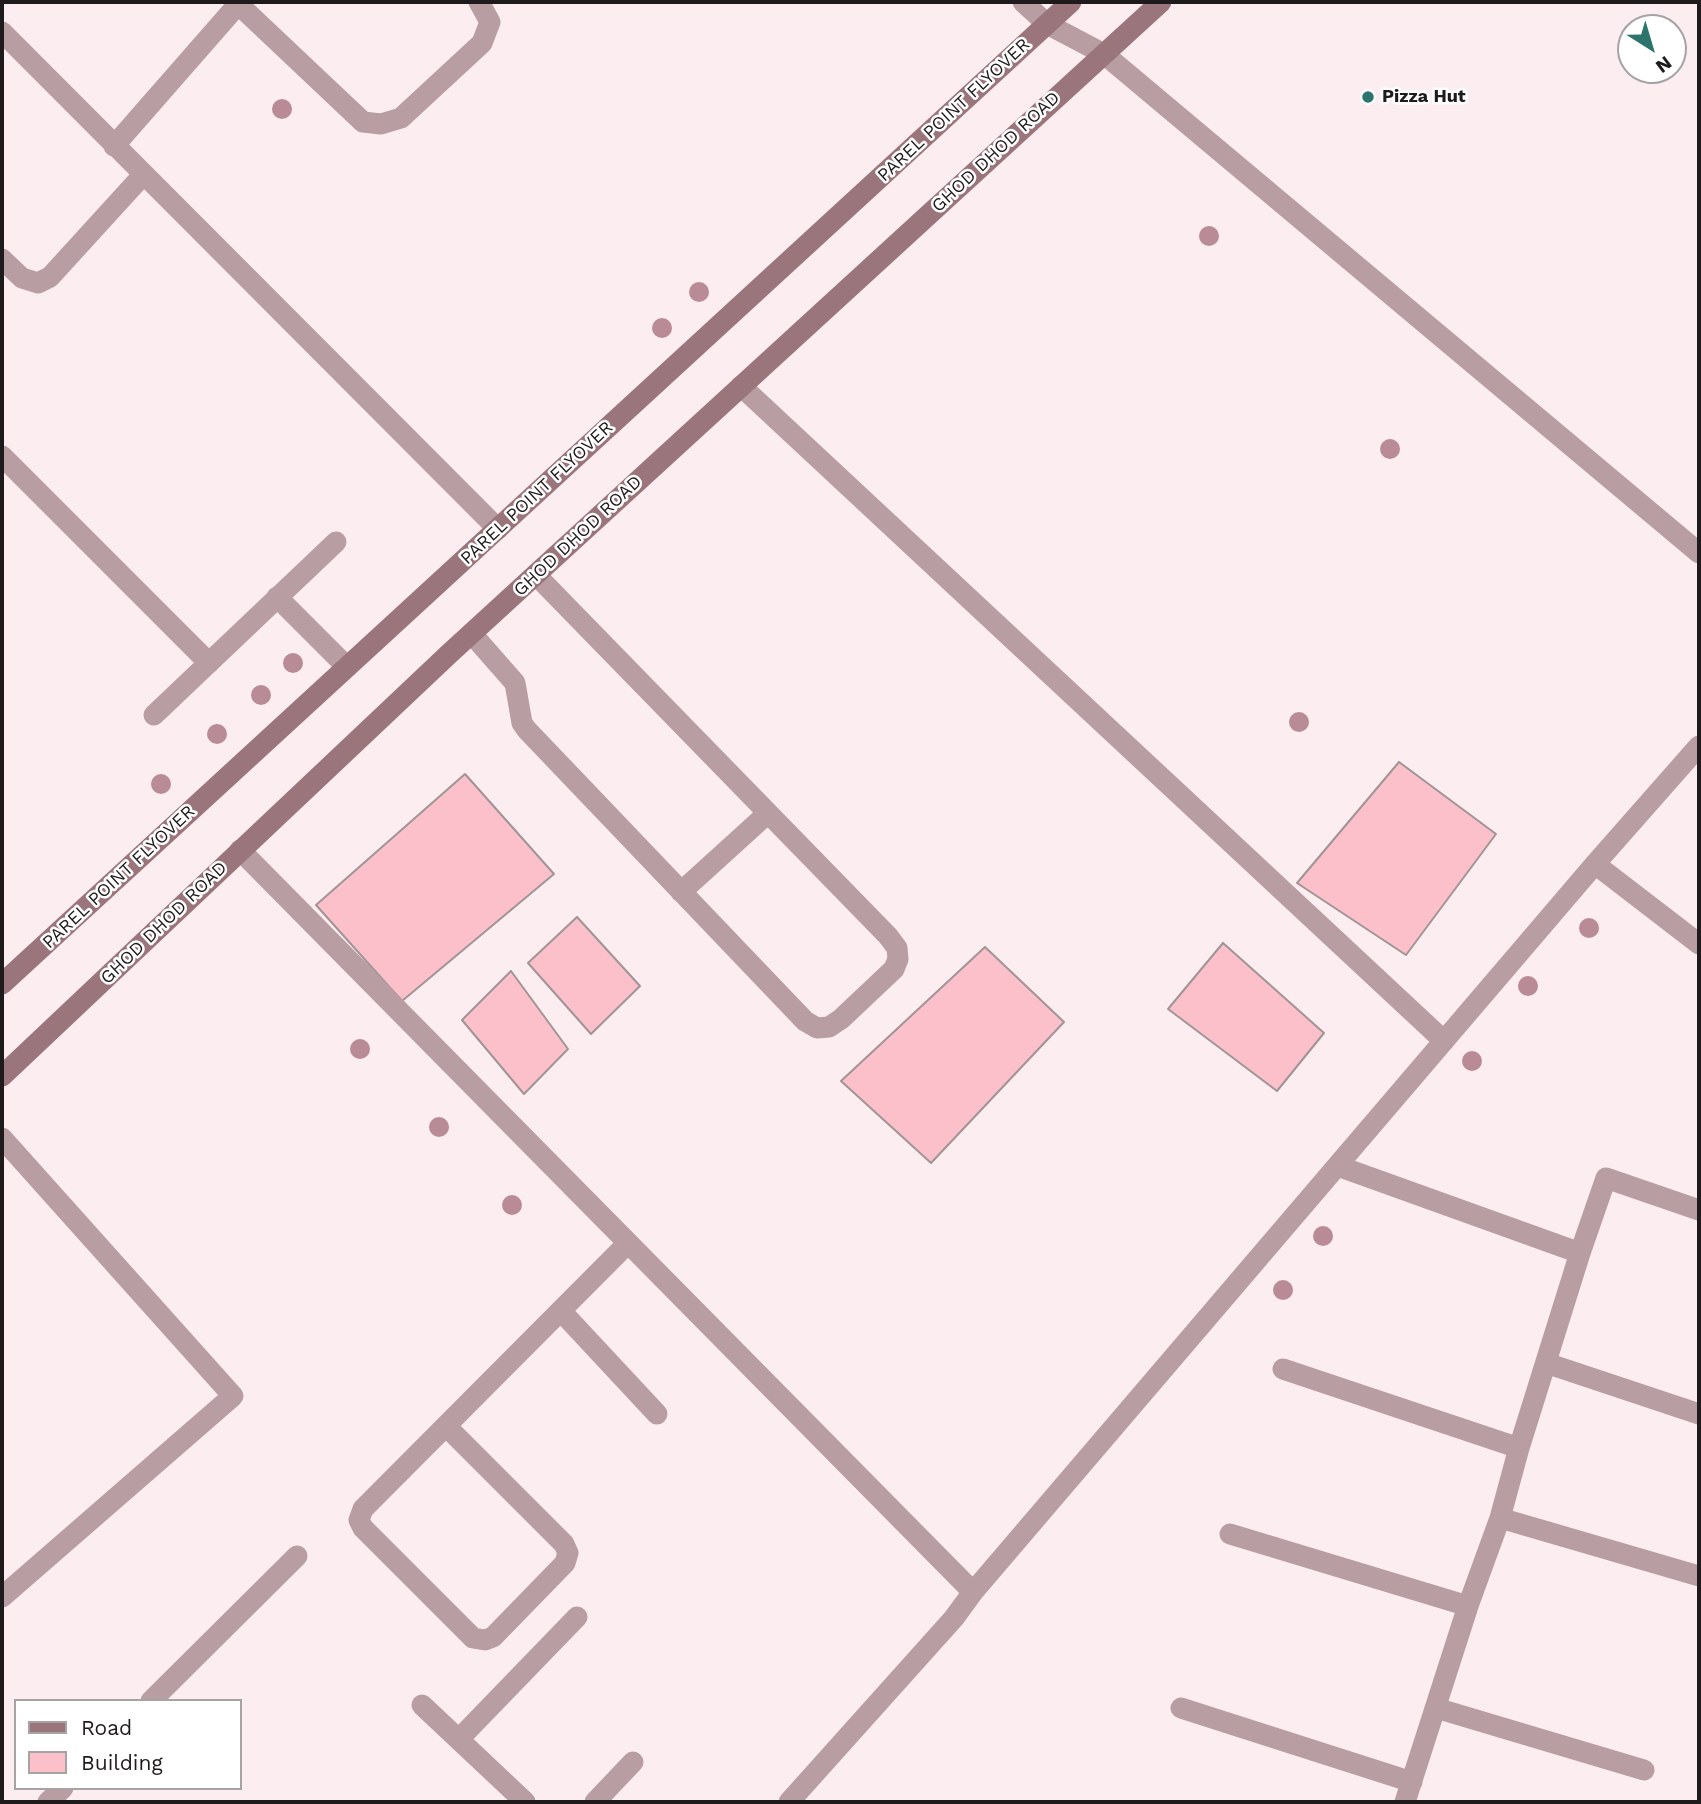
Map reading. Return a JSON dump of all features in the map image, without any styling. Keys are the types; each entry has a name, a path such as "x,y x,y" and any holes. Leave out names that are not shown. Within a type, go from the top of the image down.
{"main road":[{"name":"PAREL POINT FLYOVER","path":"2,984 1071,2"},
{"name":"GHOD DHOD ROAD","path":"2,1076 472,634 1161,2"}],"street":[{"path":"114,146 238,2 363,122 381,124 401,118 482,43 490,22 480,2"},
{"path":"1023,2 1047,24 1104,54 1699,553"},
{"path":"2,32 498,529"},
{"path":"2,259 22,278 38,283 50,276 143,175"},
{"path":"741,386 1444,1041"},
{"path":"2,456 209,663"},
{"path":"155,715 336,541"},
{"path":"472,634 515,683 522,723 527,730 681,892 805,1021 817,1028 829,1027 841,1019 894,969 898,959 897,948 536,575"},
{"path":"277,597 347,667"},
{"path":"789,1802 954,1618 973,1592 1699,746"},
{"path":"681,892 768,813"},
{"path":"240,850 973,1592"},
{"path":"1595,864 1699,944"},
{"path":"2,1138 233,1396 2,1597"},
{"path":"1338,1166 1580,1253"},
{"path":"1405,1802 1468,1606 1500,1518 1519,1448 1606,1178 1699,1210"},
{"path":"446,1426 564,1544 568,1553 565,1563 493,1637 485,1640 473,1638 363,1528 359,1520 363,1509 627,1244"},
{"path":"561,1311 657,1414"},
{"path":"1546,1363 1699,1414"},
{"path":"1283,1369 1519,1448"},
{"path":"1500,1518 1699,1576"},
{"path":"1230,1534 1468,1606"},
{"path":"153,1699 298,1556"},
{"path":"459,1739 577,1617"},
{"path":"422,1705 525,1802"},
{"path":"1181,1708 1412,1782"},
{"path":"1436,1708 1644,1770"},
{"path":"595,1802 633,1762"}],"building":[{"path":"1399,762 1496,834 1406,955 1297,883"},
{"path":"465,774 554,874 402,1001 316,905"},
{"path":"577,917 640,986 591,1034 528,963"},
{"path":"1223,943 1324,1033 1277,1091 1168,1009"},
{"path":"985,947 1064,1022 931,1163 841,1081"},
{"path":"511,971 568,1049 524,1094 462,1020"}],"place":[{"name":"Pizza Hut","path":"1368,97"}]}
